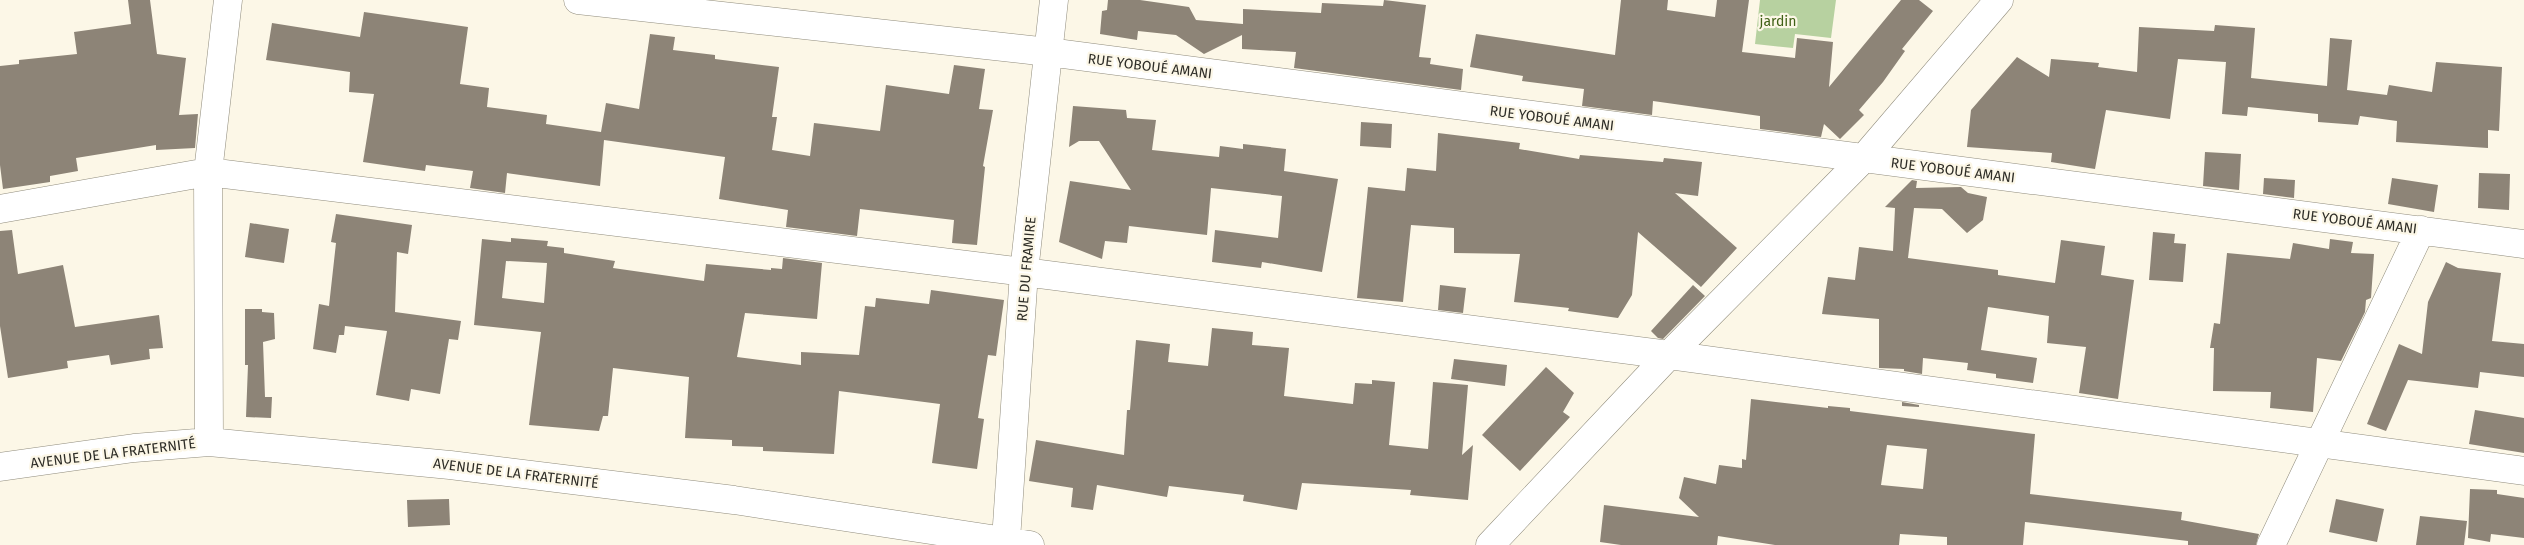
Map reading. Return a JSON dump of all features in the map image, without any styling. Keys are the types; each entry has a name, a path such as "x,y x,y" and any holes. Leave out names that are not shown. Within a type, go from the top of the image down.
{"street":[{"path":"209,442 208,172 228,0"},
{"name":"RUE YOBOUÉ AMANI","path":"578,0 1048,52 2524,244"},
{"name":"RUE DU FRAMIRE","path":"1018,542 1024,272 1054,0"},
{"path":"1490,545 1670,355 1862,159 1999,0"},
{"path":"0,209 208,172 1024,272 1670,355 2524,471"},
{"path":"2272,545 2420,230"},
{"name":"AVENUE DE LA FRATERNITÉ","path":"0,467 134,448 209,442 480,468 734,500 1018,542"}],"green space":[{"name":"jardin","path":"1760,0 1836,0 1831,38 1795,34 1793,48 1755,44"}],"building":[{"path":"128,0 150,0 157,54 186,58 179,115 198,114 195,148 156,150 156,145 76,158 78,171 50,176 50,182 3,189 0,165 0,66 19,64 19,60 77,54 74,32 131,24"},
{"path":"1108,0 1140,0 1189,7 1196,20 1243,24 1243,9 1321,13 1322,3 1383,6 1384,0 1426,5 1419,57 1431,58 1430,64 1463,69 1461,90 1294,68 1296,52 1242,49 1242,35 1204,54 1176,35 1138,31 1137,40 1100,34 1102,11 1107,10"},
{"path":"1621,0 1668,0 1667,10 1715,17 1717,0 1749,0 1742,52 1795,58 1797,38 1833,42 1829,87 1901,0 1919,0 1933,11 1902,49 1905,51 1883,82 1859,110 1864,115 1840,139 1824,124 1821,137 1760,129 1760,116 1653,101 1652,115 1582,106 1584,89 1522,81 1523,76 1470,67 1476,34 1615,55"},
{"path":"364,12 468,27 460,84 489,88 487,107 547,115 546,124 601,132 606,103 639,109 650,34 675,37 673,50 715,55 715,59 779,67 772,117 777,117 772,150 810,156 814,123 880,131 886,85 949,94 954,65 985,69 979,109 993,110 983,166 985,167 977,245 952,243 954,220 860,209 857,236 786,227 788,210 719,199 725,157 604,140 600,186 507,173 505,193 470,188 473,171 426,165 425,171 363,162 374,94 349,92 350,72 266,60 272,23 360,37"},
{"path":"2215,25 2255,28 2251,78 2327,86 2330,38 2352,40 2347,90 2387,95 2389,85 2432,92 2436,62 2502,67 2499,131 2488,130 2488,148 2396,142 2397,121 2360,116 2358,125 2318,122 2318,114 2248,107 2247,116 2222,114 2226,62 2178,59 2170,119 2106,110 2095,169 2051,162 2052,153 1967,147 1971,110 2017,57 2049,77 2051,59 2099,63 2098,67 2137,72 2139,27 2214,31"},
{"path":"1073,106 1126,110 1127,118 1156,120 1152,150 1219,157 1220,146 1243,149 1243,144 1286,149 1284,171 1338,179 1322,272 1262,262 1261,268 1212,262 1215,230 1278,238 1282,196 1211,188 1207,235 1129,226 1127,243 1105,241 1102,259 1059,242 1070,181 1131,190 1099,141 1079,141 1069,147"},
{"path":"1361,122 1392,124 1391,148 1360,146"},
{"path":"1438,133 1520,143 1519,149 1579,159 1580,155 1663,162 1664,158 1702,162 1698,196 1675,193 1737,248 1701,287 1638,232 1632,295 1618,318 1568,311 1569,308 1514,302 1520,254 1454,253 1454,228 1411,225 1403,302 1357,298 1368,187 1405,191 1407,168 1436,171"},
{"path":"2205,152 2241,154 2239,190 2203,186"},
{"path":"2479,173 2510,174 2509,210 2478,208"},
{"path":"2264,178 2295,180 2294,198 2263,194"},
{"path":"2392,178 2438,185 2434,212 2388,204"},
{"path":"1912,180 1917,181 1916,188 1961,187 1968,193 1987,197 1983,220 1967,233 1942,209 1914,208 1908,258 1998,270 1998,275 2055,283 2061,240 2105,246 2101,275 2134,280 2118,399 2079,393 2086,347 2047,343 2049,316 1988,307 1981,350 2037,358 2033,383 1996,378 1996,374 1967,370 1968,363 1923,358 1922,374 1904,371 1904,369 1879,368 1879,319 1822,314 1828,277 1855,280 1859,247 1893,251 1895,208 1885,207"},
{"path":"336,214 412,225 408,254 397,252 395,312 461,321 458,340 449,339 440,394 411,389 409,401 376,395 387,331 345,326 344,335 339,335 336,353 313,349 319,304 329,306 336,243 331,242"},
{"path":"250,223 289,229 284,263 245,257"},
{"path":"12,230 18,274 63,265 75,327 159,315 163,348 149,349 150,359 111,365 109,355 67,361 68,368 8,378 0,326 0,231"},
{"path":"2153,232 2175,234 2174,243 2186,244 2183,282 2149,280"},
{"path":"511,238 548,241 547,246 564,248 564,253 615,261 613,268 704,281 706,264 771,270 771,268 782,269 783,258 822,263 817,319 745,313 737,357 801,365 801,352 859,355 865,306 875,307 876,298 929,304 931,290 1004,300 996,356 988,355 978,418 984,419 977,469 932,463 940,404 839,391 834,454 763,451 763,447 732,446 732,440 685,438 689,377 613,368 608,416 603,416 599,431 529,425 541,332 474,325 482,239 511,242","holes":["506,261 547,263 544,303 502,298"]},
{"path":"2330,239 2353,242 2351,253 2374,254 2371,298 2366,300 2365,312 2341,361 2317,358 2313,412 2270,408 2271,392 2213,391 2214,348 2210,348 2214,323 2220,324 2227,253 2290,259 2293,243 2329,249"},
{"path":"2446,262 2458,268 2501,273 2492,341 2524,344 2524,377 2480,372 2478,388 2408,380 2386,431 2367,424 2399,344 2422,354 2428,302"},
{"path":"1440,285 1466,288 1463,313 1438,310"},
{"path":"1693,285 1705,296 1663,339 1658,338 1651,331"},
{"path":"245,309 262,309 262,312 274,313 275,339 263,342 265,397 272,397 271,418 246,417 248,365 245,365"},
{"path":"1212,328 1253,332 1252,345 1289,348 1284,396 1353,404 1355,383 1372,384 1372,380 1395,382 1389,445 1428,449 1433,382 1468,385 1462,455 1473,445 1468,500 1410,495 1411,490 1302,483 1297,510 1243,501 1244,495 1169,486 1167,497 1097,485 1093,510 1071,507 1073,488 1029,481 1036,440 1124,455 1127,410 1130,410 1136,340 1170,344 1168,362 1208,366"},
{"path":"1454,359 1507,365 1505,386 1451,379"},
{"path":"1546,367 1574,393 1563,412 1570,417 1520,471 1482,435"},
{"path":"1751,399 1828,408 1828,406 1850,408 1850,411 2035,434 2030,494 2182,512 2181,520 2259,534 2256,545 2188,545 2188,541 2025,522 2023,545 1947,545 1947,537 1900,534 1899,545 1775,545 1718,536 1717,545 1621,545 1600,542 1604,505 1699,517 1679,498 1684,477 1716,484 1719,465 1742,468 1742,459 1746,460","holes":["1887,445 1927,449 1923,489 1881,485"]},
{"path":"1902,402 1919,405 1919,407 1902,406"},
{"path":"2475,410 2524,418 2524,453 2469,444"},
{"path":"2470,489 2497,490 2497,494 2524,498 2524,538 2491,534 2490,542 2468,538"},
{"path":"449,499 450,525 408,527 407,500"},
{"path":"2336,499 2384,509 2377,542 2329,532"},
{"path":"2420,516 2467,521 2464,545 2416,545"}]}
